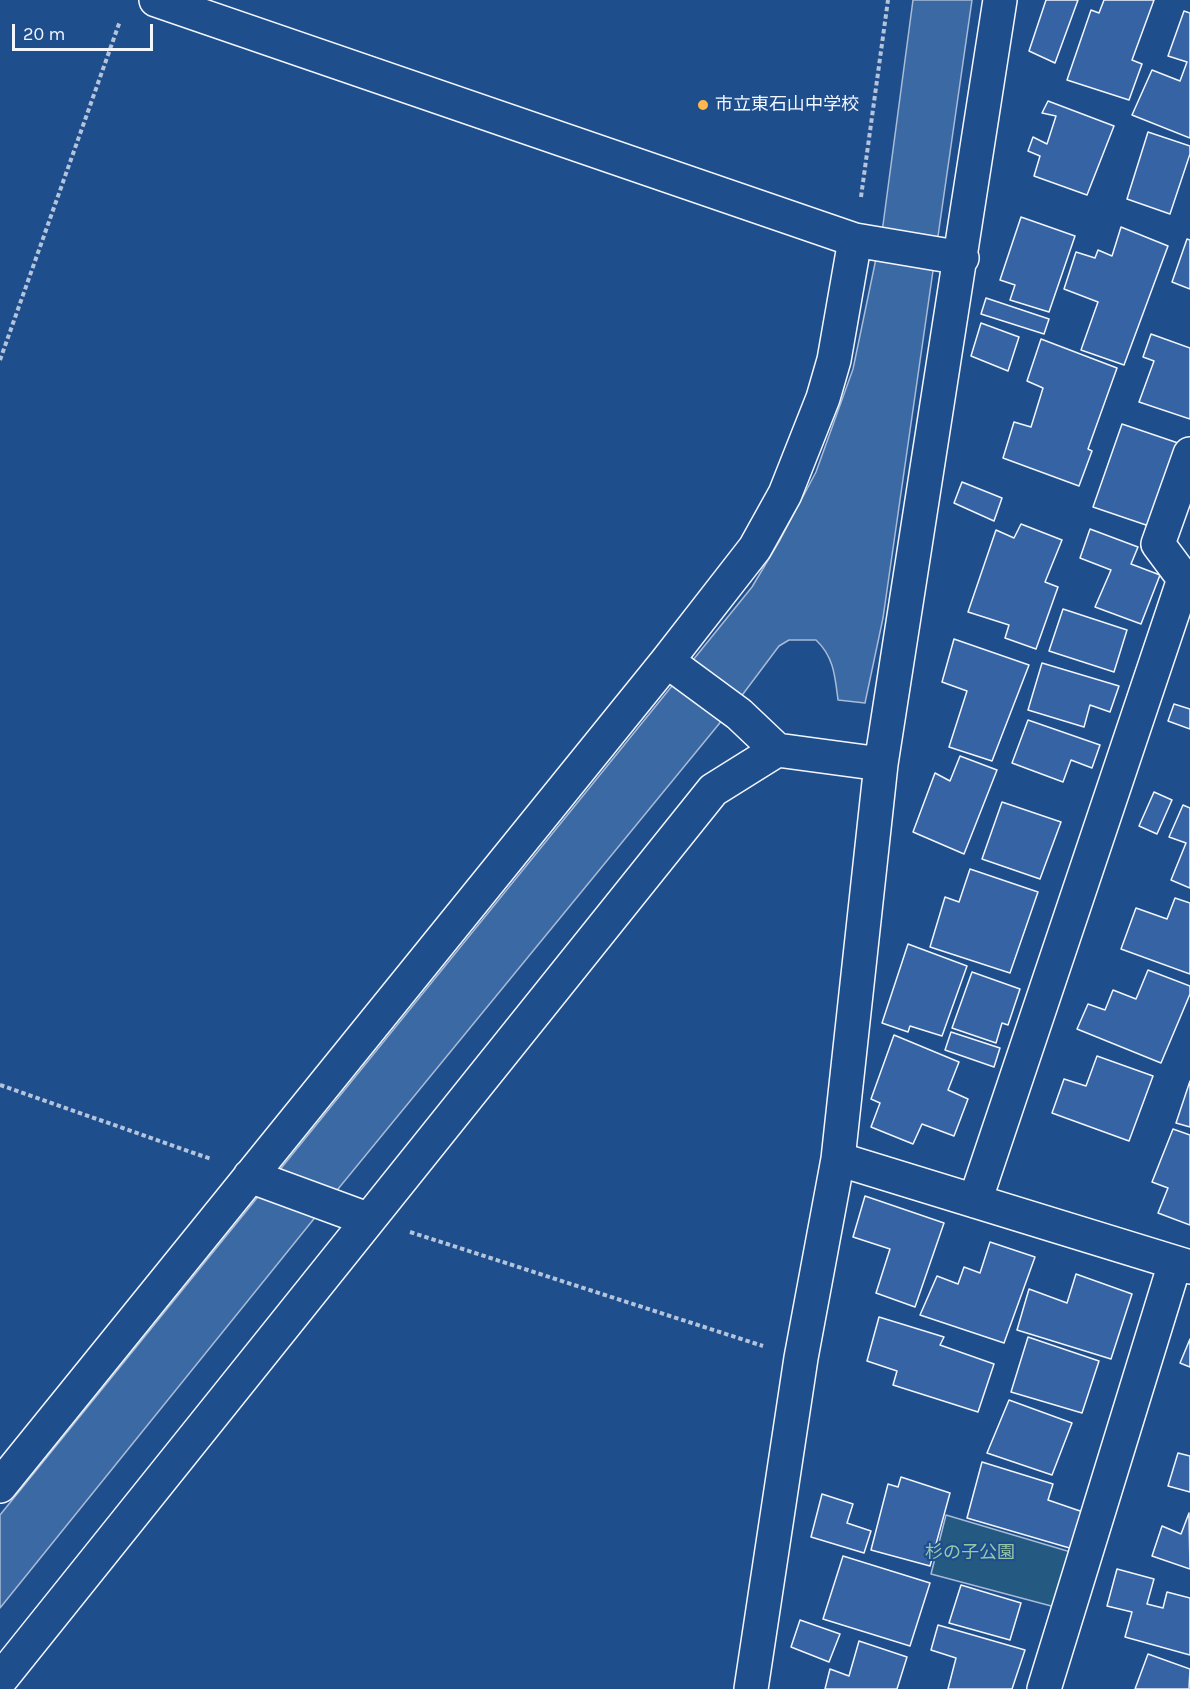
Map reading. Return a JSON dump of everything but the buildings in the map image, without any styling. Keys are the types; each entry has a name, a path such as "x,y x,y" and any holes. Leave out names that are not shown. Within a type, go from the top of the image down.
{"street":[{"path":"156,0 865,242 952,256"},
{"path":"751,1689 801,1358 838,1159 881,764 952,256 1000,0"},
{"path":"0,1486 258,1179 674,666 755,548 785,494 823,398 865,242"},
{"path":"975,1201 1184,579 1158,544 1190,454"},
{"path":"674,666 739,714 777,750 881,764"},
{"path":"0,1680 354,1214 713,790 777,750"},
{"path":"838,1159 1182,1265 1044,1689"},
{"path":"258,1179 354,1214"}],"path":[{"path":"865,242 888,0"},
{"path":"0,360 123,11"},
{"path":"0,1085 213,1159 258,1179"},
{"path":"354,1214 801,1358"}],"green space":[{"name":"杉の子公園","path":"946,1515 1074,1553 1055,1607 931,1574"}],"shaded area":[{"path":"913,0 972,0 883,618 865,703 838,700 830,660 816,640 789,640 779,646 737,702 338,1189 0,1608 0,1515 752,587 780,540 816,472 853,369 883,225"}],"place":[{"name":"市立東石山中学校","path":"703,105"}]}
